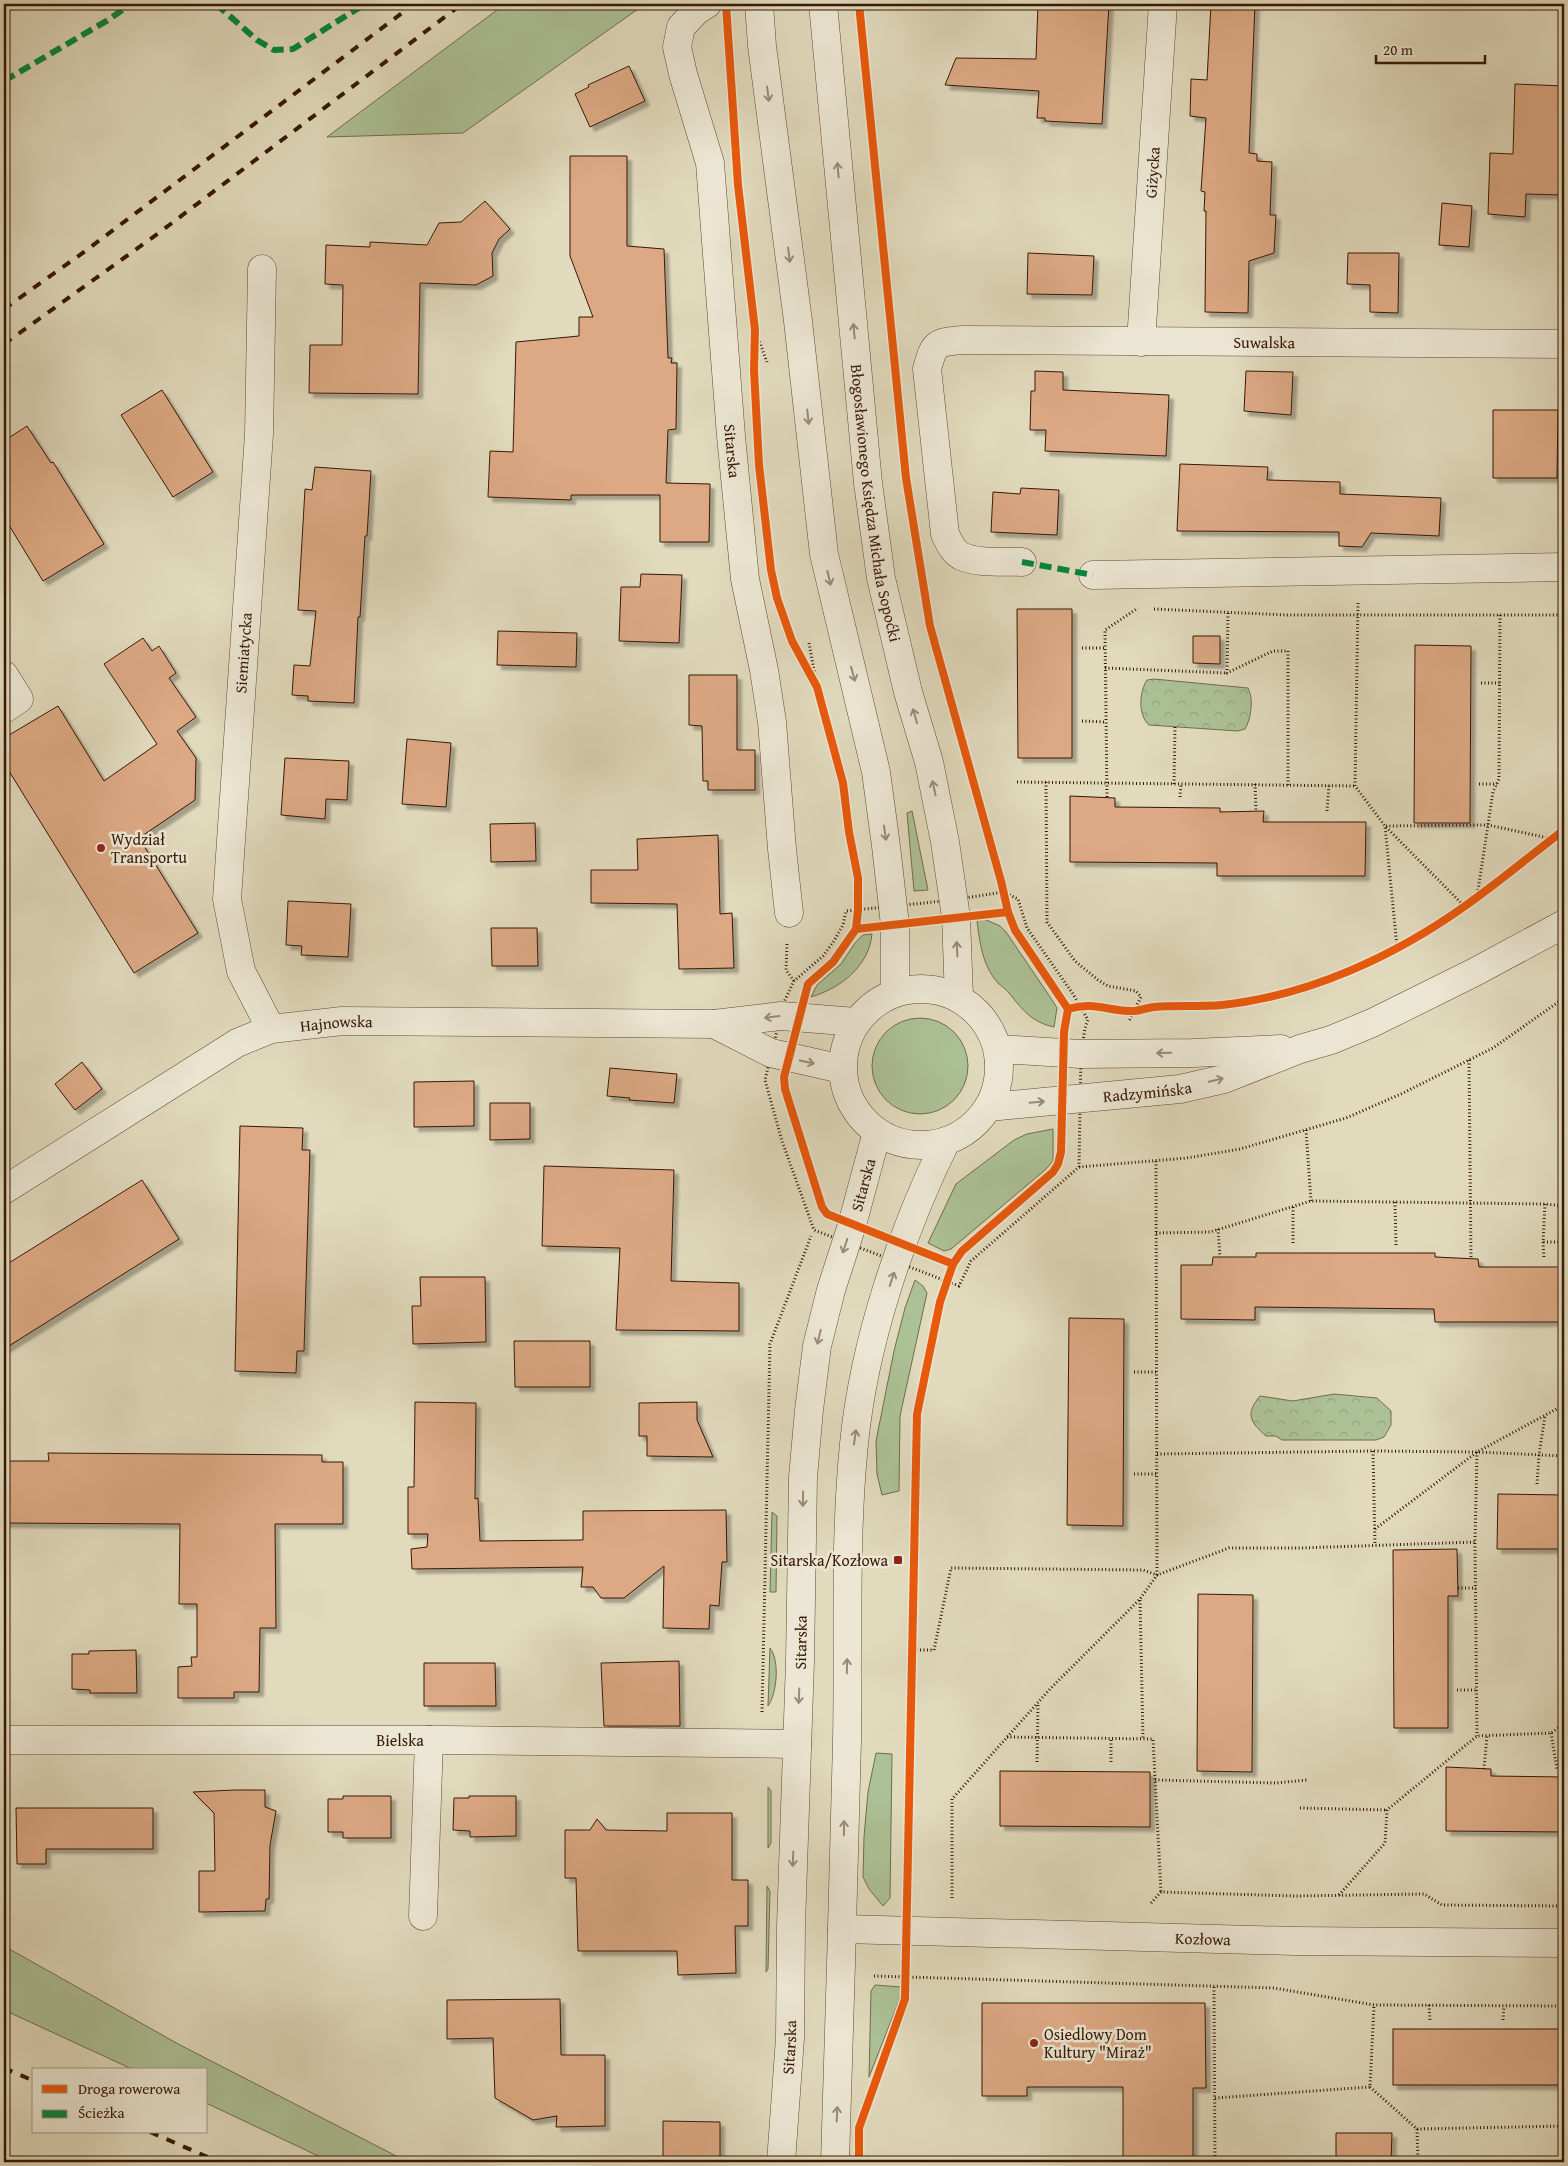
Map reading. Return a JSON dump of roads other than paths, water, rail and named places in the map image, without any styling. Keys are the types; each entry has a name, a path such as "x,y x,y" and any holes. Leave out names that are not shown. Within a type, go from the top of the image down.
{"street":[{"name":"Sitarska","path":"707,4 696,11 681,27 677,46 682,74 710,163 731,436 745,579 764,670 772,722 789,913"},
{"path":"759,4 762,46 798,321 824,554 876,772 895,925 895,992"},
{"name":"Błogosławionego Księdza Michała Sopoćki","path":"823,4 867,473 881,578 908,692 929,762 945,842 956,917 959,998"},
{"name":"Giżycka","path":"1141,342 1163,4"},
{"name":"Siemiatycka","path":"262,269 259,434 227,899 241,971 270,1029"},
{"name":"Suwalska","path":"1022,562 960,556 951,546 945,534 927,369 932,350 943,341 1564,344"},
{"path":"1093,575 1564,567"},
{"path":"4,675 19,699 4,709"},
{"name":"Radzymińska","path":"989,1106 1180,1089 1224,1078 1300,1049 1331,1040 1411,1004 1564,924"},
{"path":"917,988 938,990 959,998 976,1011 990,1028 998,1049 1000,1069 996,1088 989,1106 978,1121 962,1133 946,1141 922,1146 899,1142 877,1132 859,1116 847,1094 842,1069 845,1045 856,1022 866,1009 880,999 895,992 917,988"},
{"name":"Hajnowska","path":"6,1184 237,1043 270,1029 342,1021 714,1024 781,1016 856,1022"},
{"name":"Hajnowska","path":"714,1024 771,1053 842,1069"},
{"name":"Radzymińska","path":"998,1049 1081,1054 1193,1053 1300,1049"},
{"name":"Sitarska","path":"781,2162 790,2038 791,1926 803,1477 817,1346 831,1290 877,1132"},
{"path":"835,2162 842,1929 849,1554 854,1442 863,1386 879,1318 897,1262 946,1141"},
{"name":"Bielska","path":"4,1740 429,1740 797,1744"},
{"path":"424,1916 429,1740"},
{"name":"Kozłowa","path":"842,1929 1294,1941 1564,1943"}],"railway":[{"path":"4,309 84,252 414,4"},
{"path":"4,344 160,232 462,4"},
{"path":"4,2068 32,2080"},
{"path":"155,2134 219,2162"}],"place":[{"name":"Wydział Transportu","path":"101,848"},
{"name":"Sitarska/Kozłowa","path":"898,1560"},
{"name":"Osiedlowy Dom Kultury \"Miraż\"","path":"1034,2043"}]}
